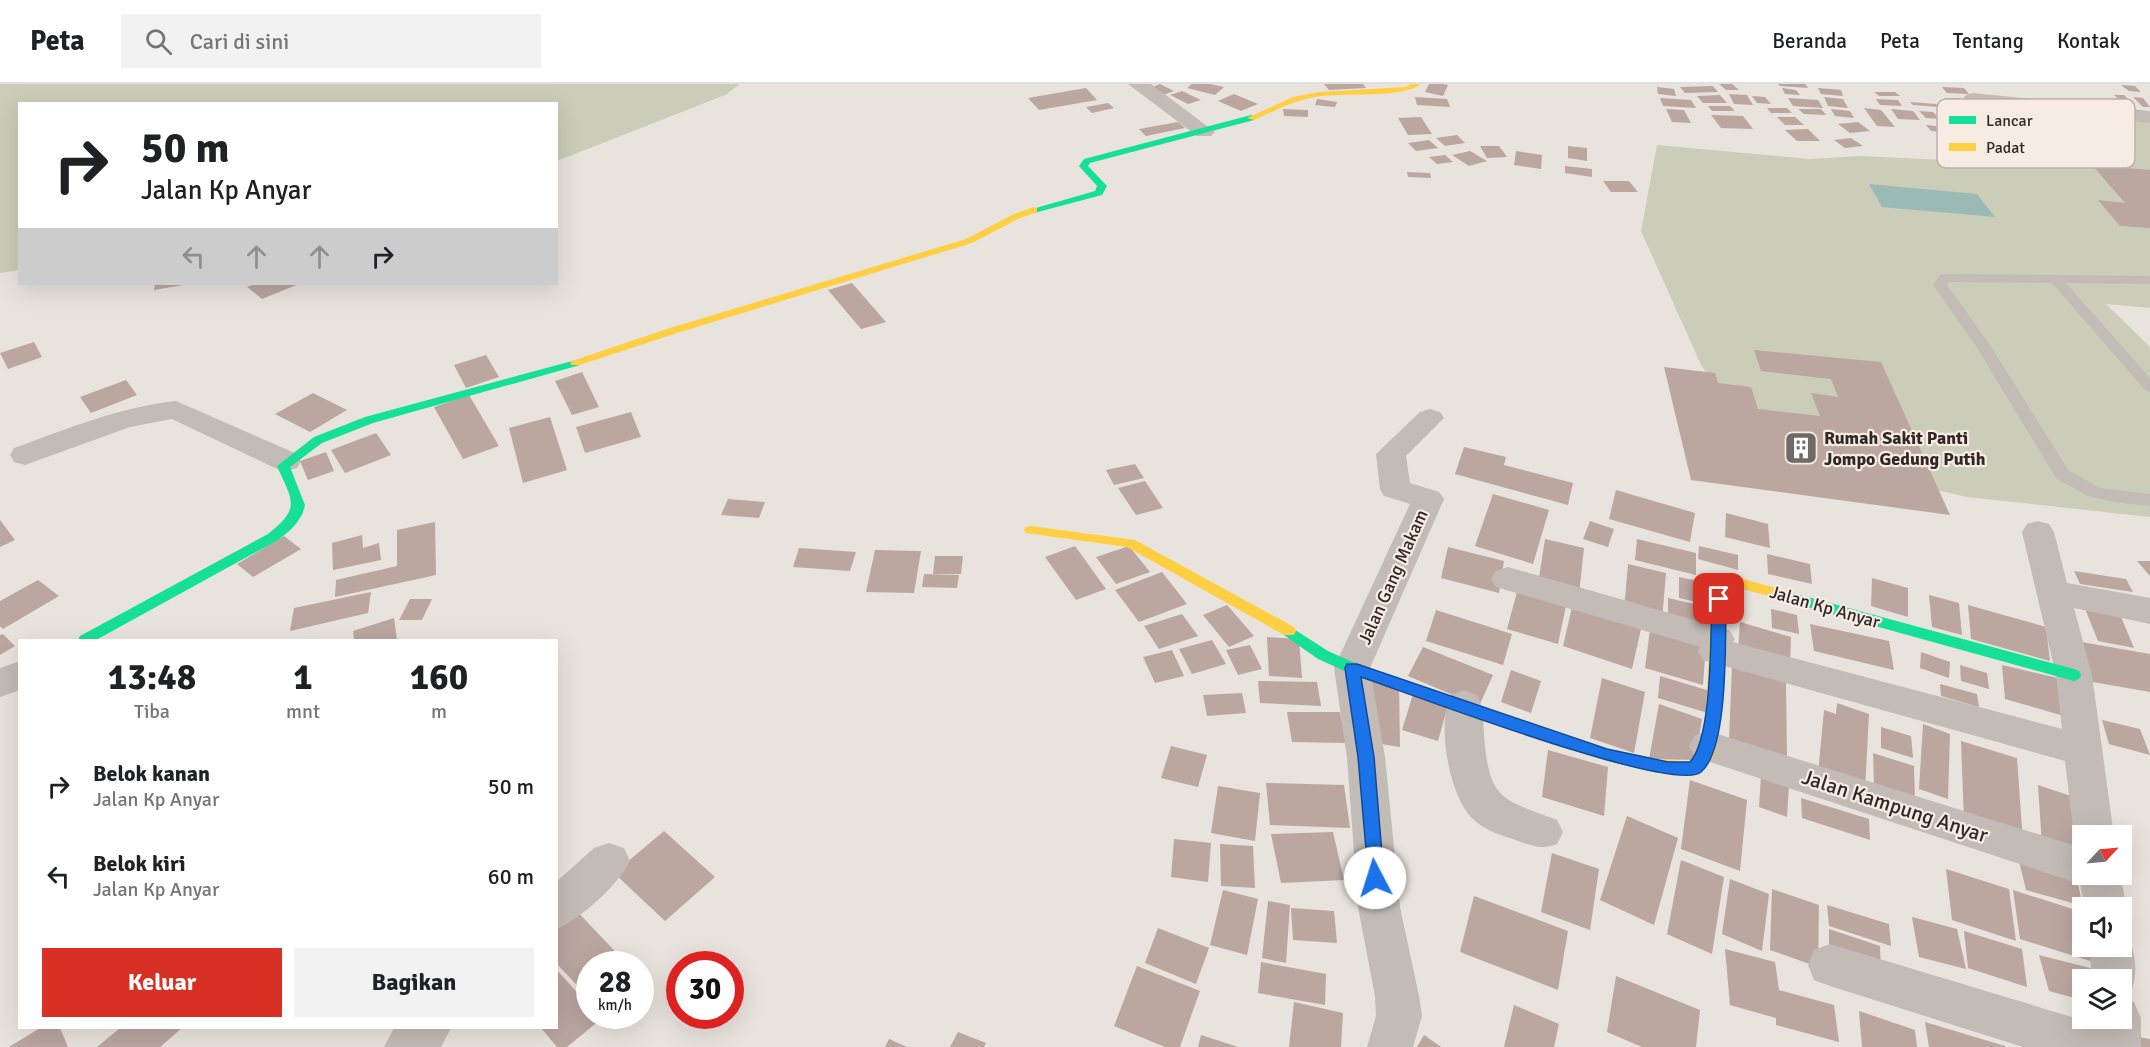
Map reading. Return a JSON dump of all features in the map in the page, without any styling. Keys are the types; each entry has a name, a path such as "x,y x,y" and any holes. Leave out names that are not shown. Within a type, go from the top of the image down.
{"street":[{"path":"1138,84 1204,132"},
{"path":"87,639 273,537 288,526 295,519 300,505 283,466 286,461 326,436 369,420 534,375 750,305 972,240 1022,213 1099,193 1102,186 1083,166 1084,162 1204,132 1266,113 1293,99 1319,94 1407,88 1417,84"},
{"path":"2135,115 2150,117"},
{"path":"25,455 138,416 158,411 176,410 286,461"},
{"name":"Jalan Gang Makam","path":"1352,668 1428,499 1395,489 1391,454 1430,418"},
{"name":"Jalan Kp Anyar","path":"1031,530 1118,540 1137,546 1281,626 1323,655 1352,668 1607,755 1668,768 1694,769 1706,756 1714,712 1719,593 1725,585 1740,582 2074,675"},
{"path":"2038,532 2074,675 2093,825"},
{"path":"1508,579 1716,645 2083,750"},
{"path":"2053,592 2150,611"},
{"path":"1352,668 1366,757 1379,907 1397,996 1399,1016 1390,1047"},
{"path":"0,683 18,676"},
{"path":"1464,705 1466,765 1482,801 1494,813 1543,832"},
{"name":"Jalan Kampung Anyar","path":"1708,746 2072,864"},
{"path":"558,908 609,861"},
{"path":"1830,965 2096,1047"},
{"path":"407,1047 427,1029"},
{"path":"2118,1029 2118,1047"}],"lane":[{"path":"2150,280 2057,281 1973,276 1946,278 1940,285 1983,345 2062,474 2082,489 2103,496 2150,500"},
{"path":"2057,281 2150,387"}],"green space":[{"path":"0,84 740,84 725,95 558,161 558,102 18,102 18,270 0,273"},
{"path":"2135,119 2150,120 2150,308 2106,304 2150,347 2150,517 1967,497 1774,452 1702,367 1641,231 1657,145 1810,159 1860,156 1937,160 1937,168 2135,168"}],"water":[{"path":"1869,184 1977,194 1995,217 1882,207"}],"building":[{"path":"1160,84 1174,91 1163,95 1150,88"},
{"path":"1192,84 1224,87 1215,95 1187,88"},
{"path":"1324,84 1363,84 1366,88 1329,90"},
{"path":"1429,84 1448,85 1443,96 1425,92"},
{"path":"1719,84 1732,84 1739,90 1726,90"},
{"path":"1778,84 1805,84 1808,88 1780,86"},
{"path":"2121,85 2135,86 2141,92 2129,91"},
{"path":"1713,86 1718,92 1685,93 1680,87"},
{"path":"1657,87 1674,89 1676,96 1658,94"},
{"path":"1942,87 1964,88 1969,94 1947,93"},
{"path":"1086,88 1097,100 1039,110 1028,98"},
{"path":"1782,88 1796,90 1800,95 1785,94"},
{"path":"1818,88 1841,90 1843,96 1821,94"},
{"path":"1182,91 1201,100 1188,104 1170,95"},
{"path":"1874,92 1895,92 1900,96 1879,96"},
{"path":"1234,94 1258,104 1241,111 1218,101"},
{"path":"1729,94 1747,95 1753,105 1734,104"},
{"path":"1720,95 1727,103 1703,103 1697,96"},
{"path":"2114,95 2124,95 2128,99 2118,99"},
{"path":"1752,96 1765,97 1771,104 1757,103"},
{"path":"1415,97 1447,99 1450,107 1417,105"},
{"path":"1824,97 1843,99 1848,108 1828,106"},
{"path":"2133,97 2143,98 2150,107 2143,107"},
{"path":"1660,98 1691,100 1696,108 1663,106"},
{"path":"1788,98 1818,100 1823,108 1793,106"},
{"path":"1317,99 1337,102 1335,107 1315,105"},
{"path":"1876,99 1898,100 1902,106 1880,105"},
{"path":"1910,102 1936,104 1937,107 1913,105"},
{"path":"1108,103 1114,108 1092,113 1086,107"},
{"path":"1708,106 1730,106 1735,111 1712,111"},
{"path":"1767,108 1787,108 1792,113 1771,113"},
{"path":"1864,108 1881,110 1895,127 1877,126"},
{"path":"1283,109 1308,110 1308,117 1284,116"},
{"path":"1666,109 1684,110 1691,123 1672,122"},
{"path":"1798,109 1821,109 1826,115 1804,114"},
{"path":"1831,109 1850,111 1854,118 1835,116"},
{"path":"1891,109 1913,111 1920,120 1898,119"},
{"path":"1919,111 1933,112 1937,116 1937,119 1926,118"},
{"path":"1711,115 1743,116 1753,129 1721,128"},
{"path":"1421,117 1432,134 1408,135 1398,118"},
{"path":"1777,117 1795,117 1804,125 1785,125"},
{"path":"1178,122 1185,128 1146,136 1139,129"},
{"path":"1858,122 1870,131 1850,133 1838,124"},
{"path":"1926,125 1937,126 1937,132 1931,131"},
{"path":"1808,129 1820,141 1797,141 1785,130"},
{"path":"1457,135 1465,143 1445,146 1436,138"},
{"path":"1851,138 1863,146 1845,148 1834,140"},
{"path":"1429,140 1438,148 1416,151 1408,143"},
{"path":"1480,146 1499,146 1507,157 1487,158"},
{"path":"1568,146 1587,148 1587,161 1568,158"},
{"path":"1470,151 1487,161 1469,166 1452,155"},
{"path":"1516,151 1542,155 1541,169 1514,165"},
{"path":"1445,155 1453,162 1437,164 1429,157"},
{"path":"1565,166 1592,169 1592,177 1565,173"},
{"path":"2095,168 2150,170 2150,228 2120,226 2098,200 2125,203"},
{"path":"1407,172 1430,173 1431,178 1408,177"},
{"path":"1603,181 1629,181 1638,192 1611,192"},
{"path":"852,283 886,322 861,329 828,290"},
{"path":"155,285 183,285 154,290"},
{"path":"252,285 297,285 262,299 247,287"},
{"path":"34,342 42,357 8,369 0,353"},
{"name":"Rumah Sakit Panti Jompo Gedung Putih","path":"1754,350 1881,362 1950,515 1691,480 1664,367 1715,373 1718,383 1751,387 1758,409 1820,416 1811,393 1838,397 1831,379 1761,371"},
{"path":"486,355 499,377 466,388 454,365"},
{"path":"582,372 599,407 572,415 555,381"},
{"path":"126,380 137,395 91,413 80,397"},
{"path":"313,393 347,410 310,432 275,414"},
{"path":"469,395 499,446 463,459 434,407"},
{"path":"631,412 641,437 585,453 576,427"},
{"path":"550,417 567,470 523,483 509,428"},
{"path":"376,433 391,455 345,473 331,450"},
{"path":"1464,447 1506,457 1504,465 1573,483 1568,505 1455,474"},
{"path":"326,452 334,471 308,480 300,461"},
{"path":"1135,464 1144,478 1114,485 1106,470"},
{"path":"1145,481 1163,508 1136,515 1118,488"},
{"path":"1616,490 1695,513 1690,542 1609,519"},
{"path":"1493,494 1549,510 1533,564 1475,546"},
{"path":"728,499 765,502 759,518 721,515"},
{"path":"1726,513 1768,524 1770,548 1725,537"},
{"path":"0,520 15,540 0,547"},
{"path":"1590,521 1614,529 1608,547 1583,539"},
{"path":"435,522 436,575 335,597 336,580 397,566 397,530"},
{"path":"362,535 363,548 379,543 381,560 333,570 332,543"},
{"path":"284,536 301,549 253,577 237,564"},
{"path":"1545,539 1584,548 1579,594 1538,584"},
{"path":"1637,539 1696,553 1696,575 1635,560"},
{"path":"1075,546 1106,589 1076,600 1045,557"},
{"path":"1129,546 1150,572 1116,584 1096,557"},
{"path":"1699,546 1738,555 1738,570 1698,559"},
{"path":"1448,547 1504,561 1499,593 1441,578"},
{"path":"799,548 856,552 850,571 793,567"},
{"path":"875,550 921,551 914,593 866,592"},
{"path":"1767,554 1810,564 1812,584 1768,574"},
{"path":"935,556 963,556 961,574 933,574"},
{"path":"2137,561 2150,561 2150,576"},
{"path":"1628,564 1666,573 1662,620 1624,610"},
{"path":"2074,571 2126,579 2133,592 2080,584"},
{"path":"1162,572 1187,604 1139,622 1115,590"},
{"path":"924,574 959,575 957,588 922,587"},
{"path":"1679,577 1713,584 1714,606 1679,598"},
{"path":"1872,578 1908,588 1908,617 1871,606"},
{"path":"38,580 59,596 3,629 0,626 0,601"},
{"path":"371,592 368,613 290,631 294,608"},
{"path":"1517,592 1566,606 1558,644 1507,629"},
{"path":"1929,595 1959,603 1962,635 1932,627"},
{"path":"1668,598 1712,608 1712,635 1668,624"},
{"path":"410,599 432,599 422,620 399,620"},
{"path":"1227,605 1254,636 1229,647 1203,615"},
{"path":"1968,605 2046,627 2050,661 1971,639"},
{"path":"2084,606 2119,612 2134,648 2098,641"},
{"path":"1572,607 1641,629 1632,669 1563,646"},
{"path":"1771,609 1797,615 1799,634 1772,628"},
{"path":"1436,610 1512,634 1503,665 1426,641"},
{"path":"1182,614 1198,636 1159,649 1144,626"},
{"path":"394,618 397,639 354,639 353,631"},
{"path":"1740,622 1791,637 1790,665 1738,650"},
{"path":"1810,624 1889,641 1894,670 1814,651"},
{"path":"1650,629 1706,645 1703,685 1645,668"},
{"path":"3,634 15,646 0,655 0,635"},
{"path":"1267,637 1299,639 1302,678 1269,676"},
{"path":"1212,640 1226,664 1192,674 1179,649"},
{"path":"2070,640 2150,654 2150,692 2087,681"},
{"path":"1250,645 1262,669 1238,675 1226,650"},
{"path":"1423,647 1493,675 1479,706 1408,676"},
{"path":"1172,650 1184,676 1155,683 1143,657"},
{"path":"1921,652 1950,662 1949,678 1920,668"},
{"path":"1732,665 1786,680 1787,758 1729,741"},
{"path":"1960,665 1987,673 1989,689 1961,681"},
{"path":"2002,665 2062,679 2071,718 2005,699"},
{"path":"1511,670 1541,681 1531,713 1501,702"},
{"path":"1660,676 1710,691 1708,713 1658,698"},
{"path":"1602,678 1645,692 1634,753 1590,738"},
{"path":"1369,680 1399,684 1400,747 1368,742"},
{"path":"1258,681 1317,682 1321,706 1260,703"},
{"path":"1940,684 1977,694 1979,707 1941,696"},
{"path":"1414,691 1449,702 1438,741 1402,730"},
{"path":"1242,693 1246,713 1207,716 1203,695"},
{"path":"1837,703 1869,714 1865,790 1818,774 1824,710 1836,714"},
{"path":"1659,704 1702,719 1695,760 1649,759"},
{"path":"1287,712 1340,712 1346,743 1292,742"},
{"path":"2102,720 2140,729 2150,755 2109,744"},
{"path":"1923,724 1950,734 1948,799 1919,789"},
{"path":"1881,727 1911,736 1913,758 1881,748"},
{"path":"1961,741 2017,758 2023,842 1964,822"},
{"path":"1171,746 1207,755 1198,787 1161,778"},
{"path":"1548,750 1608,767 1604,816 1542,797"},
{"path":"1873,753 1914,766 1915,799 1874,786"},
{"path":"1761,775 1789,784 1787,817 1759,807"},
{"path":"1690,780 1747,800 1740,871 1681,849"},
{"path":"1266,783 1344,785 1350,828 1270,825"},
{"path":"2038,785 2077,798 2079,825 2072,825 2072,856 2042,845"},
{"path":"1218,786 1260,793 1255,841 1211,833"},
{"path":"1801,798 1869,819 1870,840 1802,818"},
{"path":"1627,816 1678,838 1654,925 1600,900"},
{"path":"664,831 715,877 665,921 614,873"},
{"path":"1333,832 1344,880 1281,883 1271,834"},
{"path":"1174,839 1211,843 1208,882 1171,877"},
{"path":"1220,844 1253,846 1255,888 1221,886"},
{"path":"1552,853 1599,869 1590,930 1541,912"},
{"path":"1681,860 1724,877 1712,954 1667,934"},
{"path":"2019,861 2072,875 2072,885 2078,885 2081,897 2072,897 2072,903 2026,890"},
{"path":"1946,869 2009,889 2016,941 1952,920"},
{"path":"1730,879 1769,894 1762,951 1722,934"},
{"path":"1772,889 1819,905 1818,967 1770,950"},
{"path":"1223,890 1258,899 1247,955 1210,945"},
{"path":"2013,890 2072,909 2072,955 2020,939"},
{"path":"1474,896 1568,931 1558,990 1460,952"},
{"path":"1268,901 1290,905 1286,963 1262,958"},
{"path":"1827,905 1889,924 1891,946 1829,926"},
{"path":"572,906 615,951 576,951 576,984 558,965 558,916"},
{"path":"1291,908 1334,911 1337,943 1293,940"},
{"path":"1912,917 1957,929 1966,969 1919,957"},
{"path":"1158,928 1209,948 1196,984 1145,963"},
{"path":"1829,929 1880,946 1881,976 1829,959"},
{"path":"1964,931 2022,949 2027,987 1968,968"},
{"path":"1725,949 1775,962 1779,990 1834,1005 1839,1042 1776,1025 1776,1018 1730,1005"},
{"path":"2039,955 2094,969 2072,969 2072,997 2049,991"},
{"path":"2077,957 2101,957 2103,965"},
{"path":"1261,962 1326,974 1325,1005 1258,993"},
{"path":"1137,966 1200,991 1180,1047 1165,1047 1114,1026"},
{"path":"558,971 576,991 576,1029 589,1029 567,1047 557,1047 542,1029 558,1029"},
{"path":"1616,976 1700,1010 1696,1047 1642,1047 1607,1032"},
{"path":"1294,1002 1343,1013 1341,1047 1289,1047"},
{"path":"1514,1005 1559,1024 1554,1047 1504,1047"},
{"path":"1859,1011 1915,1030 1917,1047 1862,1047"},
{"path":"1925,1022 2005,1046 2005,1047 1929,1047"},
{"path":"38,1029 60,1029 68,1047 9,1047"},
{"path":"119,1029 181,1029 160,1047 97,1047"},
{"path":"958,1032 986,1043 984,1047 950,1047"},
{"path":"1201,1035 1238,1047 1198,1047"},
{"path":"1424,1035 1441,1047 1417,1047"},
{"path":"2127,1035 2150,1039 2150,1047 2132,1047"},
{"path":"889,1039 907,1047 885,1047"}],"traffic: fast":[{"path":"1034,210 1099,193 1102,186 1083,166 1087,161 1251,118"},
{"path":"87,639 273,537 285,527 293,519 298,505 283,466 318,440 369,420 576,363"},
{"path":"1786,596 2074,675"},
{"path":"1289,631 1323,655 1352,668 1607,755 1658,766"}],"traffic: slow":[{"path":"1251,118 1293,99 1319,94 1407,89 1417,84"},
{"path":"576,363 673,330 969,241 1017,216 1034,210"},
{"path":"1031,530 1130,543 1289,631"},
{"path":"1658,766 1694,769 1706,756 1714,712 1719,593 1725,585 1739,583 1786,596"}],"place":[{"name":"Rumah Sakit Panti Jompo Gedung Putih","path":"1801,448"}],"route":[{"path":"1375,878 1366,757 1352,668 1607,755 1684,771 1694,769 1706,756 1714,712 1719,599"}]}
